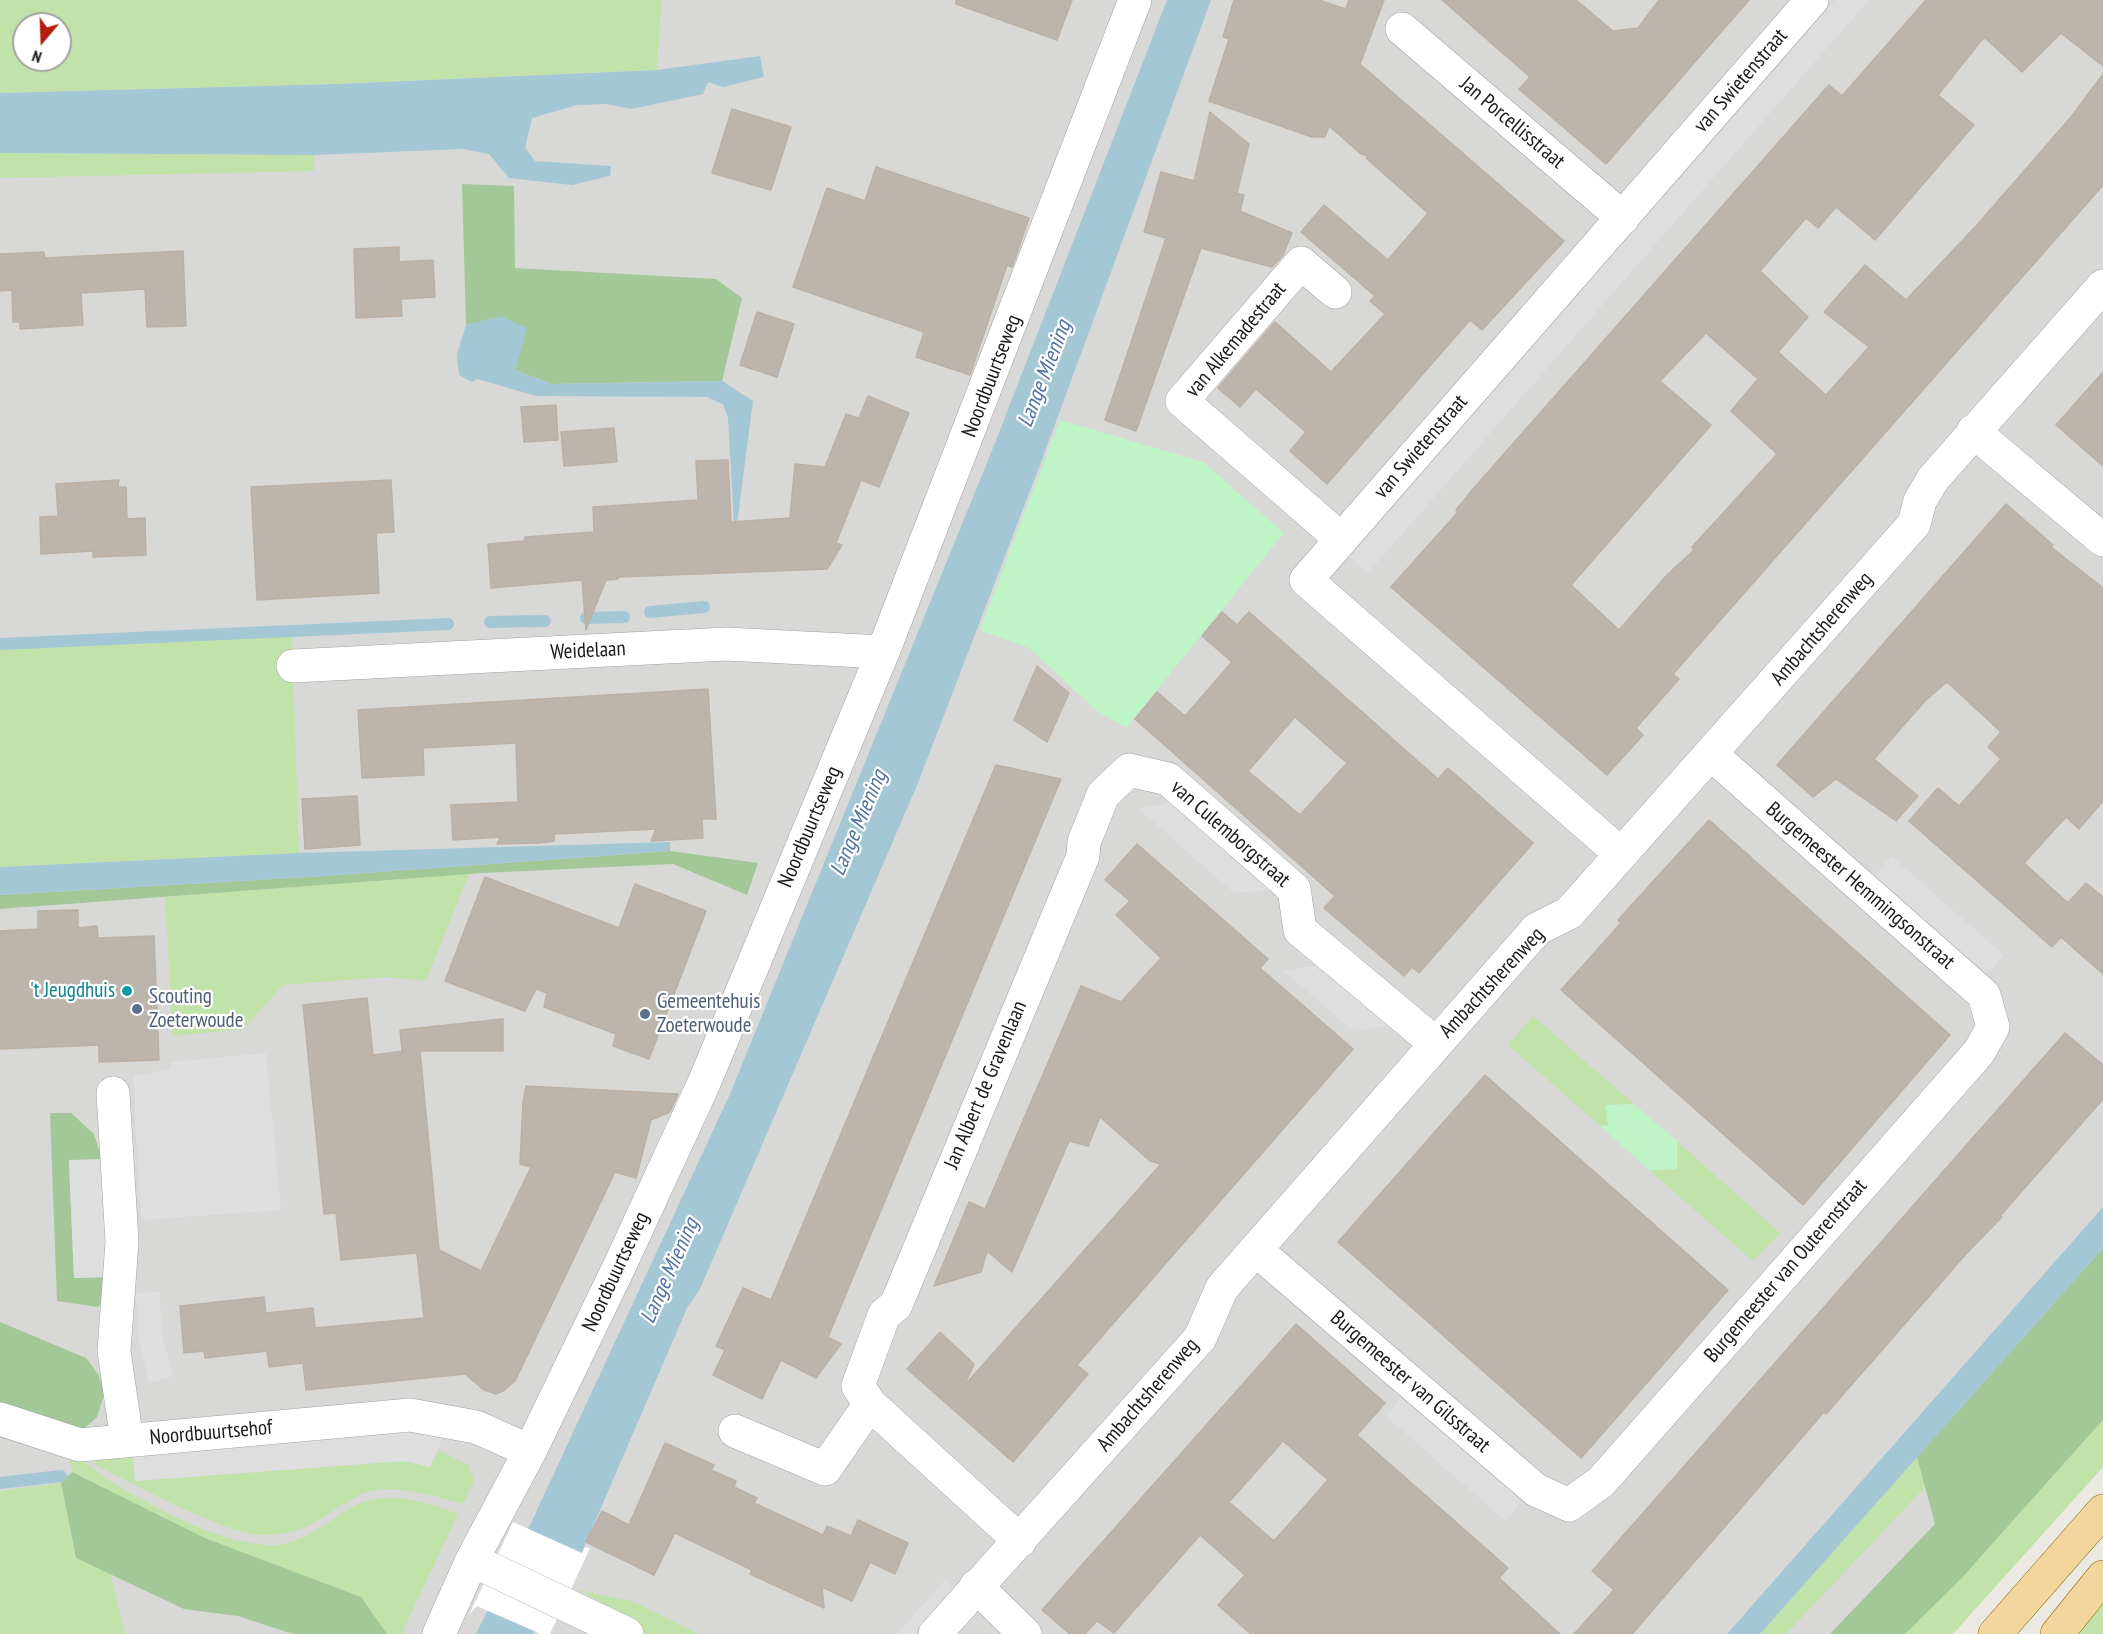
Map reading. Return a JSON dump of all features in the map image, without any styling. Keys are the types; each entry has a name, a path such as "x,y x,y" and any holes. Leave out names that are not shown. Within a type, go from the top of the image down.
{"main road":[{"path":"1995,1634 2103,1511"},
{"path":"2057,1634 2103,1577"}],"street":[{"name":"Noordbuurtseweg","path":"439,1634 481,1564 530,1451 704,1083 883,651 1135,0"},
{"name":"van Swietenstraat","path":"1622,854 1306,580 1812,0"},
{"name":"Jan Porcellisstraat","path":"1402,29 1623,218"},
{"name":"van Alkemadestraat","path":"1335,292 1301,263 1182,401 1341,539"},
{"name":"Ambachtsherenweg","path":"935,1634 1200,1338 1222,1288 1435,1043 1537,929 1569,914 1914,524 1920,501 1932,479 2103,286"},
{"path":"1973,431 2103,540"},
{"name":"Weidelaan","path":"293,666 726,644 883,651"},
{"name":"Burgemeester Hemmingsonstraat","path":"1712,755 1984,995 1993,1027"},
{"name":"van Culemborgstraat","path":"1129,770 1168,779 1294,889 1300,930 1435,1043"},
{"name":"Jan Albert de Gravenlaan","path":"1020,1541 870,1404 858,1386 884,1315 896,1305 1083,856 1084,842 1103,795 1129,770"},
{"name":"Burgemeester van Outerenstraat","path":"1569,1505 1601,1482 1979,1052 1993,1027"},
{"name":"Noordbuurtsehof","path":"114,1093 122,1242 114,1351 127,1441 410,1415 476,1427 530,1451"},
{"name":"Burgemeester van Gilsstraat","path":"1256,1250 1536,1490 1569,1505"},
{"path":"735,1431 825,1469 870,1404"},
{"path":"0,1419 80,1445 127,1441"},
{"path":"481,1564 627,1634"},
{"path":"976,1586 1025,1634"}],"shaded area":[{"path":"662,0 2103,0 2103,1374 1950,1546 1912,1634 0,1634 0,93 657,70"},
{"path":"1835,0 1869,0 1368,573 1348,556"},
{"path":"1172,802 1271,890 1234,893 1139,809"},
{"path":"1891,856 2004,955 1987,975 1873,877"},
{"path":"1322,965 1391,1025 1354,1032 1283,970"},
{"path":"266,1053 281,1210 141,1220 133,1076 170,1069 171,1062"},
{"path":"102,1159 107,1277 74,1278 69,1161"},
{"path":"160,1292 161,1331 173,1376 149,1383 138,1336 136,1293"},
{"path":"1404,1394 1524,1499 1505,1521 1386,1416"},
{"path":"385,1430 419,1432 443,1438 430,1467 404,1461 135,1481 133,1455"},
{"path":"945,1580 956,1589 916,1634 897,1634"}],"green space":[{"path":"0,0 662,0 657,70 338,84 0,93"},
{"path":"0,153 314,155 314,171 0,178"},
{"path":"462,184 514,186 515,268 716,279 742,298 722,381 551,384 515,370 500,317 466,325"},
{"path":"1060,420 1203,462 1284,533 1126,728 1097,711 1029,648 980,630"},
{"path":"292,635 299,853 0,867 0,648"},
{"path":"670,851 758,863 747,895 673,864 483,873 0,909 0,895 324,876"},
{"path":"469,874 426,981 386,977 283,985 243,1029 173,1036 165,897"},
{"path":"1533,1016 1634,1104 1606,1105 1608,1126 1599,1125 1508,1045"},
{"path":"1634,1104 1677,1141 1677,1169 1649,1170 1599,1125 1608,1126 1605,1105"},
{"path":"50,1113 71,1113 94,1134 102,1159 69,1160 74,1278 107,1277 108,1294 98,1307 57,1301"},
{"path":"1677,1141 1780,1233 1753,1261 1649,1170 1677,1169"},
{"path":"2103,1248 2103,1420 1961,1579 1905,1634 1830,1634 1935,1524 1917,1457"},
{"path":"0,1322 86,1358 98,1374 105,1392 97,1417 84,1429 0,1406"},
{"path":"2103,1420 2103,1467 1953,1634 1905,1634 1961,1579"},
{"path":"438,1450 469,1465 474,1481 463,1504 412,1491 385,1489 372,1491 347,1502 306,1527 281,1534 264,1535 248,1533 204,1518 96,1465 92,1458 133,1455 135,1481 404,1461 430,1466"},
{"path":"69,1456 79,1459 111,1482 186,1522 245,1542 279,1545 291,1542 314,1532 356,1505 380,1498 407,1499 434,1505 458,1514 404,1628 404,1634 387,1634 361,1597 205,1538 72,1472"},
{"path":"1917,1457 1925,1487 1786,1634 1760,1634"},
{"path":"72,1472 205,1538 361,1597 387,1634 293,1634 238,1616 184,1609 76,1558 61,1483"},
{"path":"61,1483 75,1558 110,1573 125,1634 0,1634 0,1491"},
{"path":"580,1590 634,1602 698,1634 646,1634"},
{"path":"2103,1594 2103,1634 2071,1634"}],"water":[{"name":"Lange Miening","path":"1167,0 1211,0 1043,457 918,783 700,1289 687,1308 582,1552 533,1634 476,1634 531,1523 730,1094 995,443"},
{"path":"760,56 764,77 723,87 708,82 703,94 632,109 606,104 577,105 532,118 525,148 535,161 611,166 610,176 572,185 509,178 489,154 463,149 314,155 0,153 0,93 338,84 657,70"},
{"path":"500,316 527,328 515,370 551,384 722,381 753,401 737,524 734,523 728,418 723,404 707,397 536,396 477,379 472,382 459,375 457,354 466,325"},
{"path":"670,842 670,851 324,876 0,895 0,867 299,853"},
{"path":"2103,1207 2103,1248 1760,1634 1727,1634"}],"pier":[{"path":"513,1522 582,1553 585,1547 590,1548 550,1634 541,1634 477,1606 469,1615"}],"building":[{"path":"956,0 1072,0 1057,40 956,4"},
{"path":"1234,0 1318,0 1346,9 1349,0 1384,0 1360,64 1564,241 1482,330 1470,320 1327,484 1290,451 1306,432 1256,389 1240,407 1218,388 1275,322 1331,372 1385,314 1370,301 1375,296 1301,232 1324,205 1388,260 1428,213 1366,158 1368,156 1361,154 1329,126 1325,137 1312,137 1209,101 1229,39 1223,37"},
{"path":"1442,0 1576,0 1613,31 1638,28 1659,0 1749,0 1606,164 1519,89 1530,77"},
{"path":"1926,0 2103,0 2103,66 2061,33 2022,72 1985,38 1938,95 1974,125 1875,240 1836,207 1818,228 1806,218 1760,271 1808,317 1778,352 1826,395 1869,347 1824,312 1865,265 1906,300 1977,225 2071,117 2103,74 2103,185 1673,674 1679,679 1636,728 1643,735 1607,775 1391,587 1458,512 1456,510 1474,488 1829,85 1842,96","holes":["1706,333 1758,379 1731,411 1777,454 1692,547 1694,550 1667,575 1619,630 1571,585 1711,425 1660,381"]},
{"path":"732,109 791,127 771,190 712,173"},
{"path":"1210,112 1249,144 1237,193 1244,195 1240,211 1292,233 1283,255 1272,267 1201,248 1136,431 1105,420 1166,238 1144,232 1161,172 1194,181"},
{"path":"876,167 1029,218 1012,267 1007,265 970,375 916,357 924,332 793,287 827,188 865,201"},
{"path":"399,247 399,262 433,260 435,297 401,299 402,316 356,318 354,249"},
{"path":"183,251 186,326 147,327 145,289 81,293 83,325 20,329 20,322 13,322 12,290 0,291 0,254 44,252 45,258"},
{"path":"757,312 794,324 777,377 740,365"},
{"path":"2103,372 2103,466 2056,425"},
{"path":"868,396 909,413 879,487 861,480 836,543 842,545 827,569 618,577 618,579 606,580 586,630 582,580 491,588 488,544 524,541 525,537 594,532 593,507 698,500 696,461 728,460 731,522 790,518 795,464 825,467 846,414 859,418"},
{"path":"556,405 558,440 524,442 521,407"},
{"path":"614,428 617,462 564,466 561,432"},
{"path":"119,480 118,487 126,487 127,519 145,518 146,555 93,557 93,551 41,554 40,517 58,516 56,484"},
{"path":"391,480 394,532 376,533 379,593 257,600 251,487"},
{"path":"2006,504 2053,545 2051,547 2103,588 2103,801 2079,829 2066,817 2024,863 2068,903 2086,883 2103,897 2103,974 2061,937 2052,947 1909,821 1938,788 1959,806 2001,759 1988,747 2001,732 1947,682 1925,701 1874,759 1918,796 1896,821 1836,779 1813,797 1777,765"},
{"path":"1222,612 1237,625 1249,612 1438,779 1448,768 1533,843 1419,973 1412,967 1404,976 1324,908 1335,896 1135,719 1157,692 1185,716 1232,662 1202,636","holes":["1295,717 1347,763 1300,815 1248,771"]},
{"path":"1037,666 1069,693 1047,742 1014,720"},
{"path":"708,689 716,819 702,819 703,838 651,841 656,829 554,834 554,841 538,843 497,844 500,837 453,840 451,805 518,802 516,743 423,748 424,775 362,778 358,710"},
{"path":"996,765 1061,779 828,1337 841,1344 816,1378 781,1360 762,1399 713,1375 725,1350 716,1346 743,1288 771,1300"},
{"path":"357,796 360,845 305,849 302,799"},
{"path":"1709,820 1950,1035 1803,1205 1561,990 1621,923 1618,920"},
{"path":"1137,844 1268,959 1260,968 1353,1049 1077,1365 1088,1374 1013,1462 907,1369 940,1332 974,1364 964,1386 1161,1164 1150,1161 1100,1117 1088,1146 1069,1141 1012,1272 987,1251 981,1272 934,1286 969,1202 985,1209 1081,986 1121,1002 1161,958 1116,915 1130,901 1105,880"},
{"path":"485,877 619,928 635,884 706,911 649,1059 613,1046 616,1034 544,1007 547,993 536,989 525,1011 445,981"},
{"path":"78,910 78,928 97,926 98,938 154,936 159,1060 99,1062 99,1045 0,1049 0,931 38,929 38,911"},
{"path":"367,998 373,1055 405,1051 402,1051 400,1030 503,1019 503,1051 420,1051 439,1250 481,1271 531,1167 520,1164 526,1086 678,1094 670,1112 651,1120 636,1178 615,1172 515,1381 496,1394 484,1390 465,1374 306,1390 303,1363 269,1367 267,1351 205,1358 204,1351 184,1353 180,1306 264,1297 266,1313 313,1308 315,1328 424,1318 417,1253 341,1260 336,1213 324,1214 303,1005"},
{"path":"2065,1033 2103,1065 2103,1099 2000,1216 2002,1217 1966,1254 1826,1414 1824,1412 1632,1634 1574,1634 1614,1590 1592,1571"},
{"path":"1485,1075 1728,1290 1581,1458 1338,1242"},
{"path":"1296,1324 1385,1403 1357,1435 1508,1568 1499,1578 1560,1634 1251,1634 1218,1605 1245,1575 1200,1535 1114,1633 1097,1621 1085,1634 1070,1634 1042,1610","holes":["1283,1441 1328,1480 1274,1541 1229,1502"]},
{"path":"665,1443 714,1465 711,1470 736,1481 734,1487 757,1498 754,1503 823,1535 827,1526 851,1536 858,1520 908,1543 895,1574 870,1562 852,1601 822,1587 824,1608 750,1574 752,1570 675,1533 654,1575 586,1542 602,1511 629,1525"}],"waterway":[{"path":"650,612 704,607"},
{"path":"586,618 624,617"},
{"path":"490,622 545,621"},
{"path":"0,644 448,624"},
{"path":"0,1483 61,1476"}],"place":[{"name":"'t Jeugdhuis","path":"127,991"},
{"name":"Scouting Zoeterwoude","path":"137,1009"},
{"name":"Gemeentehuis Zoeterwoude","path":"645,1014"}]}
